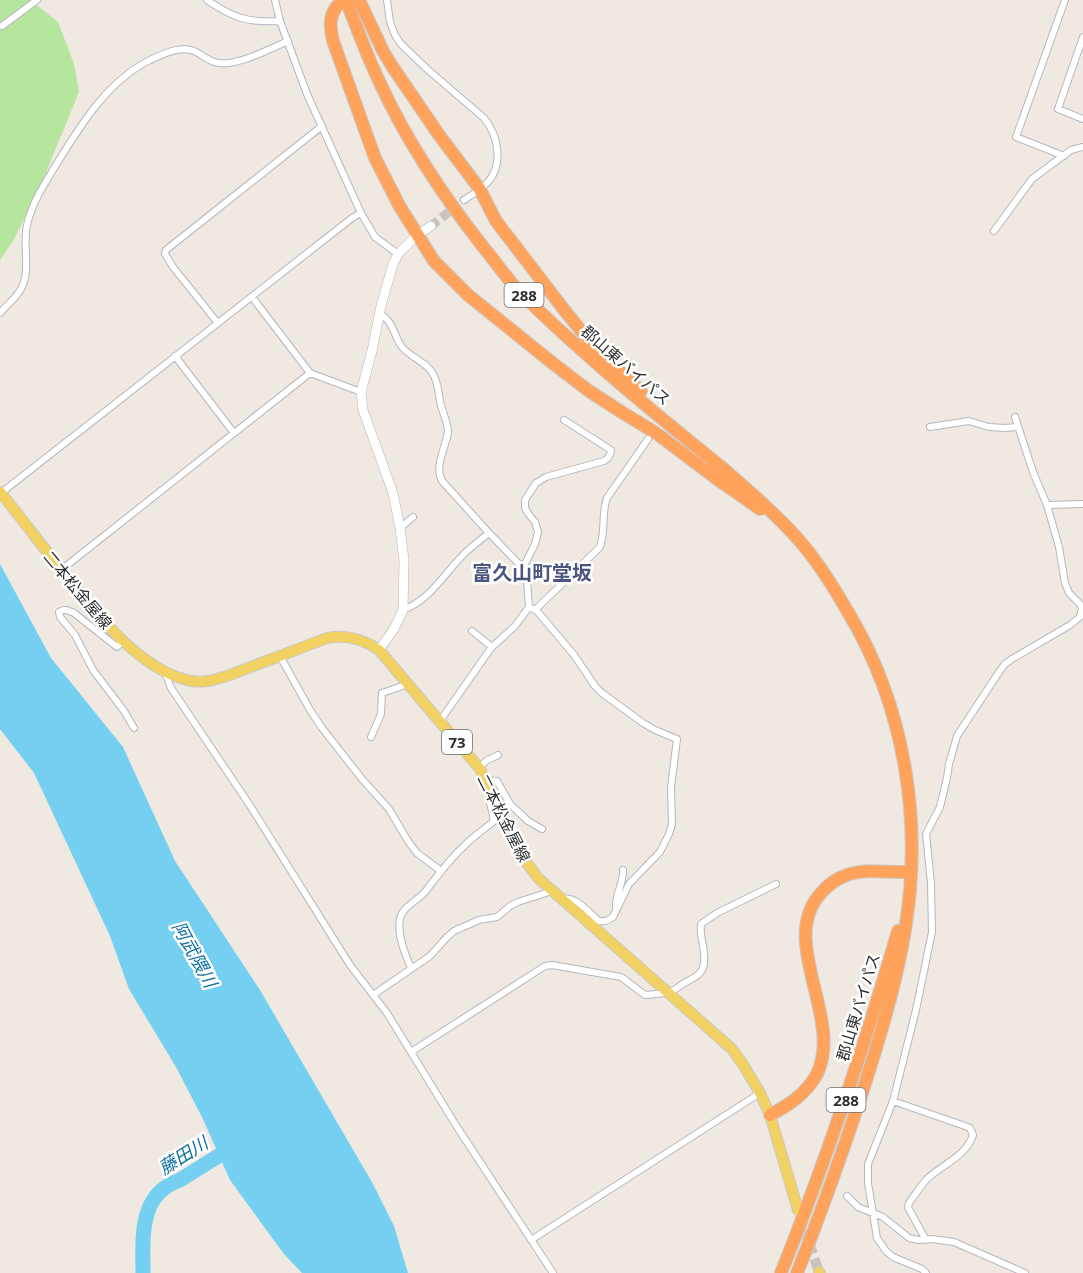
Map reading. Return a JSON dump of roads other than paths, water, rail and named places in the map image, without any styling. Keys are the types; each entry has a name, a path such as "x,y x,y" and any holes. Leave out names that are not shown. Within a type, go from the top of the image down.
{"highway":[{"path":"345,0 336,6 331,18 330,29 333,41 375,158 400,207 435,261 468,295 555,366 614,408 656,432 747,501 784,524"},
{"name":"郡山東バイパス","path":"345,0 381,86 428,171 457,214 516,287 599,366 765,505 798,538 817,563 854,623 878,673 899,738 906,770 909,800 912,837 900,923 877,1004 815,1187 781,1273"},
{"path":"359,0 383,51 412,96 479,188 496,221 565,311 596,349 633,384 729,466 765,505"},
{"path":"770,1115 792,1103 806,1090 817,1072 821,1059 822,1030 805,941 806,920 814,902 825,889 847,875 864,872 908,873"},
{"name":"郡山東バイパス","path":"797,1273 853,1119 885,1018 905,931 908,873"}],"main road":[{"name":"二本松金屋線","path":"0,492 95,613 123,641 165,673 189,681 211,681 335,636 359,639 379,650 479,768 518,851 538,878 732,1049 760,1093 770,1115 798,1210"}],"street":[{"path":"0,18 5,24 37,0"},
{"path":"207,0 241,19 263,22 280,21"},
{"path":"275,0 280,21 307,94 371,234 398,254"},
{"path":"387,0 390,22 401,44 491,126 497,146 496,166 488,182 464,200"},
{"path":"1064,156 1016,137 1065,0"},
{"path":"1083,37 1058,109 1083,118"},
{"path":"0,312 18,293 25,281 27,268 25,237 34,203 79,128 118,83 139,66 174,51 183,49 198,53 218,63 230,63 288,41"},
{"path":"217,322 173,267 165,254 166,250 322,126"},
{"path":"994,231 1032,179 1076,148 1083,147"},
{"path":"0,492 217,322 361,213"},
{"path":"379,650 394,629 403,610 404,560 393,493 363,410 362,392 388,275 398,254 431,226"},
{"path":"252,297 310,373 362,392"},
{"path":"379,314 386,317 405,350 428,366 437,384 448,434 439,470 440,477 489,533 518,563 524,566"},
{"path":"175,356 234,433"},
{"path":"61,570 310,373"},
{"path":"926,1273 922,1269 897,1260 886,1251 877,1238 868,1183 868,1164 893,1101 916,1010 932,932 931,883 926,834 940,807 957,736 1005,664 1064,629 1080,617 1082,612 1080,604 1069,593 1065,583 1059,547 1047,505 1015,417"},
{"path":"561,899 566,897 574,900 597,919 603,921 613,917 629,884 660,852 672,824 671,787 676,739 648,726 602,693 574,655 532,608 524,566 538,532 527,512 525,500 536,483 546,477 604,461 611,454 611,450 564,420"},
{"path":"930,426 969,421 989,427 1017,427"},
{"path":"440,721 492,647 600,547 604,537 604,507 607,498 648,439"},
{"path":"1047,505 1083,504"},
{"path":"400,528 413,517"},
{"path":"403,610 412,607 427,596 461,556 489,533"},
{"path":"123,641 117,647 74,613 68,610 59,612 60,617 75,635 93,670 118,702 134,728"},
{"path":"472,631 492,647"},
{"path":"280,656 322,728 357,774 389,809 412,847 441,871"},
{"path":"165,673 171,688 249,804 350,965 387,1013 553,1273"},
{"path":"371,737 381,714 382,693 408,684"},
{"path":"479,768 486,761 498,755"},
{"path":"485,780 497,781 510,804 528,821 542,829"},
{"path":"411,968 403,950 400,917 425,892 464,846 493,822 489,800 490,791"},
{"path":"616,909 617,894 624,877 623,870"},
{"path":"411,1052 545,966 552,965 621,977 645,995 676,990 702,970 704,963 701,929 704,921 776,884"},
{"path":"373,995 430,956 454,931 479,920 497,917 510,906 552,891"},
{"path":"531,1240 760,1093"},
{"path":"893,1101 970,1128 973,1135 963,1153 927,1180 909,1203 908,1207 926,1240"},
{"path":"848,1196 858,1207 883,1217 909,1238 954,1242 1025,1273"}],"water":[{"name":"阿武隈川","path":"0,564 51,658 123,747 175,861 260,990 373,1184 394,1226 408,1273 302,1273 284,1254 230,1180 202,1117 176,1067 129,989 110,936 34,773 0,729"}],"waterway":[{"name":"藤田川","path":"143,1273 146,1219 156,1196 166,1187 236,1145"}],"tunnel":[{"path":"431,226 464,200"},
{"path":"800,1216 819,1272"}],"district":[{"name":"富久山町堂坂","path":"532,572"}]}
